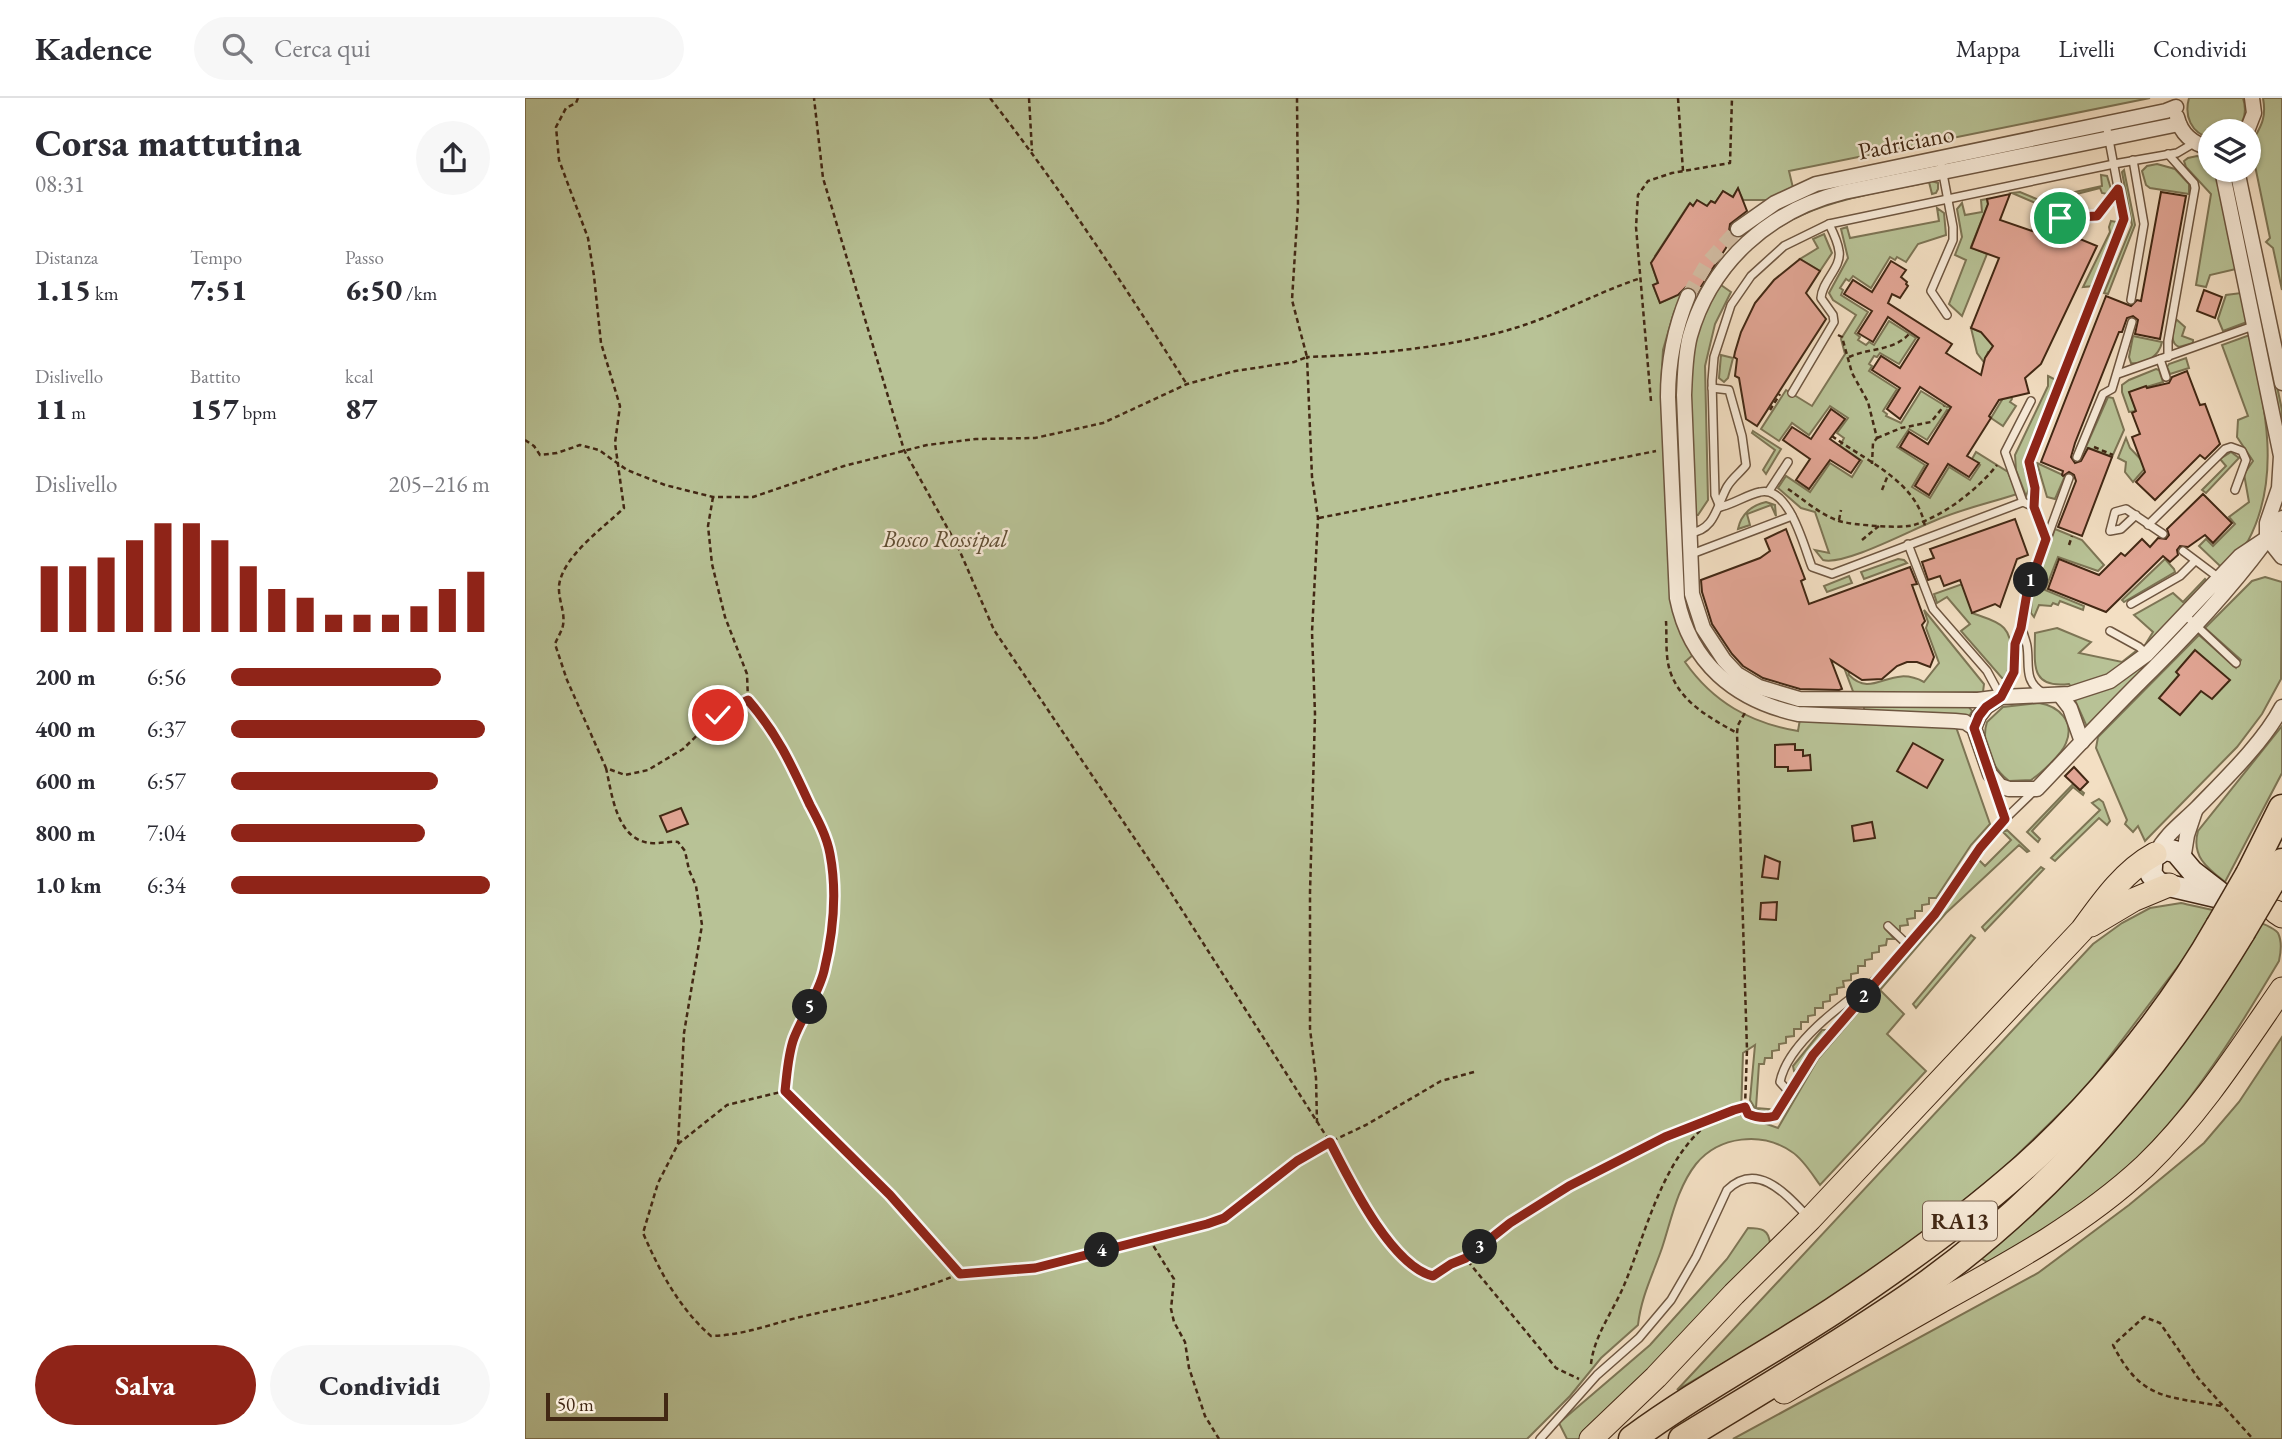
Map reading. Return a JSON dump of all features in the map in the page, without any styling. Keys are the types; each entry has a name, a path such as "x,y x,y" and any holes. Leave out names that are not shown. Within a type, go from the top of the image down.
{"highway":[{"name":"RA13","path":"1682,1439 1908,1297 2015,1212 2096,1132 2186,1019 2230,929 2267,872 2282,808"},
{"name":"RA13","path":"1632,1439 1881,1278 1962,1220 2010,1181 2065,1128 2170,1003 2201,957 2230,929"}],"main road":[{"path":"1591,1439 1810,1219 2082,930 2117,884 2144,860 2165,849 2171,850 2192,871 2227,898"},
{"path":"2155,854 2150,863 2151,874 2158,883 2227,898 2280,914"},
{"path":"2082,930 2133,900 2182,877 2183,860"},
{"path":"1703,1439 1988,1276 2064,1229 2111,1195 2146,1165 2206,1098 2282,989"}],"street":[{"path":"2252,98 2254,113 2252,119"},
{"path":"2177,102 2179,124 2185,135 2198,144"},
{"name":"Padriciano","path":"1738,229 1775,203 1817,184 1941,166 2166,111 2177,102"},
{"path":"2179,124 2110,139 1941,166 1799,206 1759,231 1721,270 1698,314 1685,365 1692,594 1704,646 1712,669 1730,685 1752,699 1774,708 1798,714 1965,722 1974,728 1990,774 2000,786 2009,789 2037,789 2191,620 2224,581 2240,556 2267,538 2282,518"},
{"path":"2225,182 2262,324 2282,383"},
{"path":"2239,182 2281,456 2279,488 2267,523 2267,538 2282,556"},
{"path":"1688,296 1674,336 1668,364 1676,588 1681,617 1704,646 1737,674 1759,687 1799,699 1978,700 2089,690 2153,659"},
{"path":"2267,538 2282,539"},
{"path":"2053,695 2070,708 2082,742"},
{"path":"1974,728 1986,707 2001,697"},
{"path":"2155,854 2163,841 2256,743 2282,707"},
{"path":"2183,860 2195,810"}],"lane":[{"path":"2046,539 2034,507 2035,488 2029,462 2124,219 2106,124"},
{"path":"1720,507 1715,495 1712,388 1714,357 1724,321 1739,293 1751,276 1784,246 1829,224 2182,151 2195,143"},
{"path":"2167,377 2164,358 2195,188 2194,183 2168,154"},
{"path":"2131,300 2144,224 2133,160"},
{"path":"1941,166 1953,240 1931,291 1947,315"},
{"path":"2060,218 2097,216 2118,189"},
{"path":"1792,393 1834,322 1833,315 1821,298 1821,290 1840,259 1829,224"},
{"path":"2077,457 2103,394 2112,389 2118,374 2131,322"},
{"path":"2118,374 2262,324"},
{"path":"1689,533 1697,532 1705,526 1720,507 1727,486 1746,465 1742,436 1729,390 1712,388"},
{"path":"2023,502 2005,452 2031,401"},
{"path":"2148,525 2225,449 2231,447 2242,451 2246,460 2235,490"},
{"path":"1769,491 1788,462"},
{"path":"2001,697 2014,672 2015,644 2021,628 2027,593 2069,478"},
{"path":"1720,507 1769,491 1780,498 1792,516 1812,567 1832,573 2023,502 2034,507"},
{"path":"2136,515 2163,534"},
{"path":"1675,555 1690,555 1792,516"},
{"path":"1908,544 1933,609 1987,671 2001,697"},
{"path":"2183,551 2224,581"},
{"path":"2131,604 2180,576 2195,561"},
{"path":"2191,620 2237,663"},
{"path":"2021,628 2027,645 2028,674 2037,689 2053,695"},
{"path":"2110,631 2139,647 2153,659"},
{"path":"1844,700 1844,716"},
{"path":"1990,774 2005,819"},
{"path":"1881,976 1829,1016 1790,1059 1782,1071 1780,1082 1789,1092 1813,1055 1935,914 1980,848 2005,819 2037,789"},
{"path":"1888,926 1908,946"},
{"path":"1540,1439 1597,1375 1639,1338 1671,1300 1692,1266 1727,1190 1735,1182 1754,1178 1773,1185 1789,1196 1810,1219"}],"path":[{"path":"578,98 576,103 566,108 556,127 559,160 588,238 601,343 620,406 615,443 624,508 568,561 559,582 558,596 563,615 562,628 555,644 567,680 606,768 614,804 627,831 649,843 678,842 685,850 696,886 702,925 684,1033 678,1144 658,1183 643,1233 669,1287 698,1324 711,1336 736,1336 879,1300 933,1285 960,1274 1035,1268 1207,1224 1224,1218 1297,1161 1330,1142 1366,1125 1441,1081 1474,1072"},
{"path":"814,98 823,178 904,450 958,547 994,630 1165,885 1330,1142 1355,1191 1400,1254 1420,1273 1433,1276 1466,1258 1510,1223 1569,1186 1665,1137 1745,1107"},
{"path":"990,98 1032,151 1093,237 1187,384"},
{"path":"1029,98 1032,151"},
{"path":"1297,98 1298,205 1292,300 1307,357 1312,477 1318,518 1312,632 1315,714 1310,892 1310,1029 1316,1078 1317,1124"},
{"path":"1678,98 1683,172"},
{"path":"1730,163 1732,98"},
{"path":"525,440 534,446 540,455 557,453 580,445 599,450 641,477 713,497 753,497 844,466 904,450 976,439 1035,438 1104,423 1187,384 1235,371 1294,362 1307,357 1340,356 1471,340 1518,327 1641,278"},
{"path":"1829,330 1842,337 1852,373 1868,402 1877,438"},
{"path":"1849,356 1894,344 1909,334"},
{"path":"1770,410 1784,388"},
{"path":"1872,464 1873,443 1877,438 1931,422 1944,405"},
{"path":"1832,436 1903,486 1917,501 1924,520"},
{"path":"2087,445 2113,455"},
{"path":"1318,518 1656,451"},
{"path":"1780,483 1812,506 1839,520 1912,526 1965,496 1988,476 2005,452"},
{"path":"1881,490 1888,475"},
{"path":"713,497 708,526 712,564 725,617 747,674 748,700 769,724 784,749 821,826 830,852 832,922 824,971 809,1011 793,1040 785,1091"},
{"path":"1839,520 1842,510"},
{"path":"1862,540 1880,525"},
{"path":"2069,545 2072,536"},
{"path":"606,768 625,775 648,771 683,749 718,715 748,700"},
{"path":"1743,716 1738,725 1747,1050 1745,1107 1748,1114 1769,1118 1779,1112 1789,1092"},
{"path":"678,1144 727,1105 785,1091"},
{"path":"785,1091 890,1195 960,1274"},
{"path":"1597,1375 1591,1363 1593,1352 1622,1289 1661,1188 1695,1135 1714,1119"},
{"path":"1149,1238 1174,1279 1171,1309 1174,1322 1185,1342 1189,1368 1205,1416 1219,1439"},
{"path":"1466,1258 1556,1368 1590,1384"},
{"path":"2221,1406 2165,1397 2143,1387 2122,1362 2113,1345 2144,1317 2160,1324 2198,1378 2253,1439"}],"green space":[{"name":"Bosco Rossipal","path":"525,98 2150,98 1789,171 1793,188 1771,200 1743,200 1738,189 1733,197 1723,191 1715,203 1711,201 1707,206 1698,201 1693,206 1689,204 1655,256 1658,260 1651,263 1658,283 1653,285 1660,303 1675,296 1676,289 1683,293 1674,312 1663,350 1661,385 1672,589 1694,654 1685,662 1720,699 1749,716 1781,727 1798,731 1800,719 1956,727 1990,824 1971,845 1936,898 1929,898 1929,904 1922,905 1922,911 1915,911 1915,918 1907,919 1908,925 1900,926 1900,932 1891,924 1886,929 1894,939 1887,939 1886,945 1879,946 1879,952 1872,953 1872,959 1865,960 1865,966 1858,966 1858,973 1851,974 1851,980 1843,981 1844,987 1837,988 1837,994 1830,995 1830,1001 1823,1002 1823,1008 1815,1008 1815,1015 1808,1016 1808,1022 1801,1022 1801,1029 1794,1029 1794,1036 1786,1037 1786,1043 1779,1044 1779,1050 1772,1051 1772,1058 1765,1058 1764,1064 1759,1064 1756,1108 1769,1109 1767,1112 1756,1110 1750,1100 1755,1045 1743,1053 1741,1115 1778,1128 1818,1059 1943,913 1977,858 1985,866 2011,840 2003,832 2007,830 2029,851 2019,845 1946,913 1880,990 1904,1014 1887,1034 1926,1071 1820,1185 1796,1155 1768,1141 1755,1139 1729,1142 1705,1155 1689,1173 1679,1194 1645,1295 1638,1325 1601,1358 1570,1396 1527,1439 525,1439"},
{"path":"2189,98 2243,98 2245,112 2243,119 2198,119 2198,132 2188,117"},
{"path":"2263,98 2282,98 2282,290 2273,248 2266,242 2270,238 2258,182 2261,182 2261,125"},
{"path":"2198,156 2198,180 2186,167 2184,161"},
{"path":"2157,164 2175,169 2189,184 2189,194 2150,188 2146,185 2142,171 2147,166"},
{"path":"2124,170 2135,225 2108,294 2104,293 2132,225 2122,172"},
{"path":"2101,175 2107,176 2111,189 2107,194 2102,193 2100,188 2038,204 2012,193 2020,192 2039,200 2102,186"},
{"path":"1929,180 1938,183 1936,193 1932,194 1929,182 1868,194 1840,201 1786,223 1763,238 1741,259 1721,285 1731,292 1715,324 1705,366 1708,500 1698,515 1694,515 1689,422 1691,366 1703,317 1713,294 1727,273 1743,253 1762,236 1805,210 1850,195"},
{"path":"2200,182 2218,182 2236,269 2210,275 2206,287 2196,285 2211,194"},
{"path":"1987,199 1988,204 1971,247 1987,254 1962,316 1949,304 1966,260 1955,255 1962,237 1957,209 1962,203 1965,215 1982,212 1981,200"},
{"path":"1937,208 1944,213 1946,235 1918,244 1906,262 1890,257 1871,288 1853,276 1849,281 1846,279 1840,288 1843,290 1841,295 1868,312 1855,333 1860,337 1858,340 1866,345 1869,342 1874,345 1889,321 1916,338 1899,364 1880,353 1877,357 1874,356 1869,364 1872,366 1869,371 1897,389 1883,411 1886,416 1901,423 1921,391 1951,407 1953,414 1947,410 1927,440 1909,429 1897,447 1925,465 1912,487 1930,498 1949,467 1970,480 1980,465 1972,459 1976,452 2008,472 2017,494 1944,517 1861,553 1846,558 1823,560 1815,550 1829,553 1815,512 1801,508 1778,488 1786,476 1810,492 1830,463 1852,477 1862,461 1840,446 1844,438 1837,433 1848,418 1830,406 1809,435 1792,423 1779,441 1761,429 1786,390 1812,406 1845,354 1841,339 1856,315 1833,300 1829,293 1848,258 1841,229 1847,227 1850,238 1939,221"},
{"path":"2111,221 2117,222 2118,228 2094,286 2083,287 2110,232"},
{"path":"1824,234 1832,253 1820,271 1800,259 1818,248 1813,239"},
{"path":"2241,293 2247,322 2223,331 2218,319 2226,295"},
{"path":"2176,319 2185,327 2182,336 2193,340 2193,343 2179,347 2176,345 2173,335"},
{"path":"1971,328 1981,332 2000,349 1988,352 1986,365 1977,353"},
{"path":"2133,336 2162,342 2151,358 2142,363 2131,363 2129,357"},
{"path":"2247,336 2265,415 2265,492 2248,541 2231,559 2220,566 2199,546 2206,539 2213,546 2235,524 2229,517 2249,502 2244,474 2253,461 2237,437 2238,420 2248,416 2222,345"},
{"path":"2263,338 2267,338 2282,410 2282,431"},
{"path":"1678,350 1682,351 1682,539 1675,392"},
{"path":"1721,355 1733,358 1728,378 1724,382 1719,378"},
{"path":"2186,358 2189,368 2170,374 2167,367 2169,364"},
{"path":"2159,370 2163,382 2130,392 2136,411 2129,412 2122,385"},
{"path":"2048,376 2056,380 2025,461 2024,468 2030,487 2026,496 2016,470 2015,455 2048,386"},
{"path":"2008,390 2012,399 2010,402 2016,406 2003,426 1991,418"},
{"path":"2108,397 2113,398 2124,430 2112,457 2089,448 2084,459 2081,458"},
{"path":"1753,431 1781,449 1766,474 1763,470 1775,450 1752,433"},
{"path":"2126,438 2130,448 2147,466 2133,482 2125,472 2126,462 2118,458"},
{"path":"2231,452 2239,458 2206,493 2202,490 2226,466 2220,459"},
{"path":"2037,463 2065,476 2055,499 2047,497"},
{"path":"1766,502 1775,505 1776,516 1771,505 1747,514 1750,525 1738,529 1748,511"},
{"path":"2055,529 2082,540 2104,565 2098,571 2058,557 2045,590 2084,606 2083,610 2060,601 2058,605 2039,605 2034,617 2031,613 2032,592"},
{"path":"1898,559 1907,563 1864,579 1861,572"},
{"path":"2165,559 2175,572 2124,602 2122,600"},
{"path":"2002,570 1972,613 1997,623 2004,628 2010,639 2009,667 2004,678 1961,631 1970,624 1947,597 1937,603 1934,594"},
{"path":"1849,576 1852,583 1827,592 1824,586"},
{"path":"2265,577 2282,582 2281,679 2262,714 2237,747 2145,841 2138,826 2133,832 2125,824 2127,820 2096,748 2098,737 2199,635 2236,668 2241,660 2205,628 2252,581"},
{"path":"2205,579 2207,581 2145,645 2153,632 2134,615 2173,593 2183,602"},
{"path":"1924,610 1984,684 1983,692 1854,694 1840,657 1848,667 1849,675 1858,682 1874,683 1901,676 1924,682 1939,663 1926,628 1928,622"},
{"path":"2057,628 2091,642 2079,653 2122,662 2136,651 2139,653 2114,674 2072,688 2069,684 2047,682 2037,672 2035,664 2035,633"},
{"path":"2141,665 2146,668 2087,727 2074,698"},
{"path":"2039,703 2059,711 2063,716 2068,728 2066,743 2056,758 2031,780 2009,781 1989,755 1985,738 1987,722 2003,707"},
{"path":"1864,706 1968,706 1972,711 1969,717 1864,710"},
{"path":"2282,726 2282,773 2225,882 2202,861 2197,848 2198,831"},
{"path":"2073,784 2083,795 2073,787 2032,831 2040,839 2038,842 2027,832"},
{"path":"2099,799 2103,802 2110,821 2107,825 2099,818 2055,861 2051,858 2100,810 2092,803"},
{"path":"2041,867 2044,869 1985,931 1982,927"},
{"path":"2181,903 2248,919 2271,928 2279,936 2280,958 2214,1064 2190,1097 2137,1159 2107,1186 2055,1224 1996,1259 1987,1262 1982,1259 1982,1250 2014,1226 2210,924 2085,1089 2007,1165 1912,1243 1816,1310 1677,1390 2093,944 2122,923 2150,908"},
{"path":"1971,935 1975,938 1916,1008 1913,1004"},
{"path":"1822,1030 1827,1030 1827,1033 1798,1070 1794,1071 1793,1066"},
{"path":"2282,1037 2282,1439 1733,1439 2038,1273 2129,1205 2204,1143 2239,1102"},
{"path":"1748,1228 1763,1230 1768,1235 1770,1244 1583,1439 1567,1439 1559,1423 1650,1345 1727,1259"}],"building":[{"path":"1738,188 1747,211 1730,224 1729,231 1733,237 1697,293 1692,287 1686,287 1678,295 1660,303 1653,285 1658,283 1651,263 1690,203 1693,206 1697,200 1707,206 1711,201 1715,203 1723,191 1733,197"},
{"path":"2161,192 2186,196 2160,339 2135,334 2138,320 2133,316 2127,318 2075,443 2071,457 2075,463 2081,461 2088,448 2112,457 2082,536 2058,527 2076,481 2074,475 2069,472 2063,476 2063,471 2041,462 2106,296 2131,306 2137,300 2141,301"},
{"path":"2010,194 2000,220 2032,231 2034,226 2037,227 2041,214 2053,218 2070,235 2097,246 2041,364 2025,378 2029,393 1999,400 1967,456 1979,463 1969,477 1948,464 1929,495 1915,486 1928,464 1900,447 1909,432 1928,444 1951,407 1920,387 1900,419 1887,409 1900,388 1872,370 1881,356 1900,368 1919,338 1888,317 1873,342 1858,333 1872,311 1844,294 1853,280 1872,292 1891,261 1906,270 1901,277 1908,286 1900,298 1892,294 1888,303 1952,344 1946,353 1981,375 1985,358 1993,346 1981,332 1971,328 1999,258 1971,248 1988,204 1987,199"},
{"path":"1800,259 1820,271 1806,293 1826,319 1757,426 1746,419 1739,378 1735,376 1735,352 1755,303 1774,280"},
{"path":"2204,290 2222,297 2215,318 2197,311"},
{"path":"2187,371 2200,405 2205,404 2220,444 2205,459 2200,455 2155,500 2136,482 2145,472 2132,437 2140,434 2132,413 2136,411 2129,392 2146,386 2147,388 2169,383 2172,377"},
{"path":"1831,409 1845,419 1830,439 1860,460 1851,473 1830,460 1809,489 1796,480 1810,459 1783,440 1792,427 1811,439"},
{"path":"2203,494 2232,523 2213,543 2205,535 2188,547 2180,546 2178,555 2170,562 2163,556 2106,612 2048,589 2059,559 2099,575 2121,553 2125,556 2142,539 2150,547 2158,538 2166,539 2169,535 2167,529"},
{"path":"2015,519 2028,555 2017,559 2000,607 1995,604 1972,613 1960,580 1944,586 1940,576 1928,580 1922,562 1934,558 1930,549"},
{"path":"1786,529 1805,579 1801,581 1809,604 1910,567 1917,584 1912,585 1925,621 1922,625 1934,657 1930,667 1917,662 1907,662 1897,666 1882,679 1862,680 1831,660 1842,689 1839,690 1800,689 1763,678 1743,666 1712,624 1701,580 1760,558 1770,551 1765,539"},
{"path":"2195,650 2230,680 2212,699 2201,691 2180,715 2159,698 2179,675 2176,672"},
{"path":"1913,743 1943,760 1927,788 1897,771"},
{"path":"1795,744 1795,750 1803,750 1803,756 1810,755 1811,770 1788,771 1788,767 1775,767 1775,745"},
{"path":"2074,767 2088,782 2080,790 2065,776"},
{"path":"681,808 688,824 667,832 660,816"},
{"path":"1872,822 1875,838 1854,841 1852,826"},
{"path":"1765,856 1780,862 1778,879 1762,877"},
{"path":"1777,902 1776,920 1760,919 1761,903"}],"tunnel":[{"path":"1688,296 1707,263 1738,229"}],"route":[{"path":"718,715 748,700 769,724 803,788 830,852 832,922 824,971 809,1011 793,1040 785,1091 890,1195 960,1274 1035,1268 1224,1218 1297,1161 1330,1142 1355,1191 1377,1225 1400,1254 1420,1273 1433,1276 1441,1269 1466,1258 1510,1223 1569,1186 1665,1137 1745,1107 1748,1114 1753,1116 1775,1116 1813,1055 1935,914 1980,848 2005,819 1974,728 1986,707 2001,697 2014,672 2015,644 2021,628 2027,593 2046,539 2034,507 2035,488 2029,462 2124,219 2118,189 2097,216 2060,218"}]}
